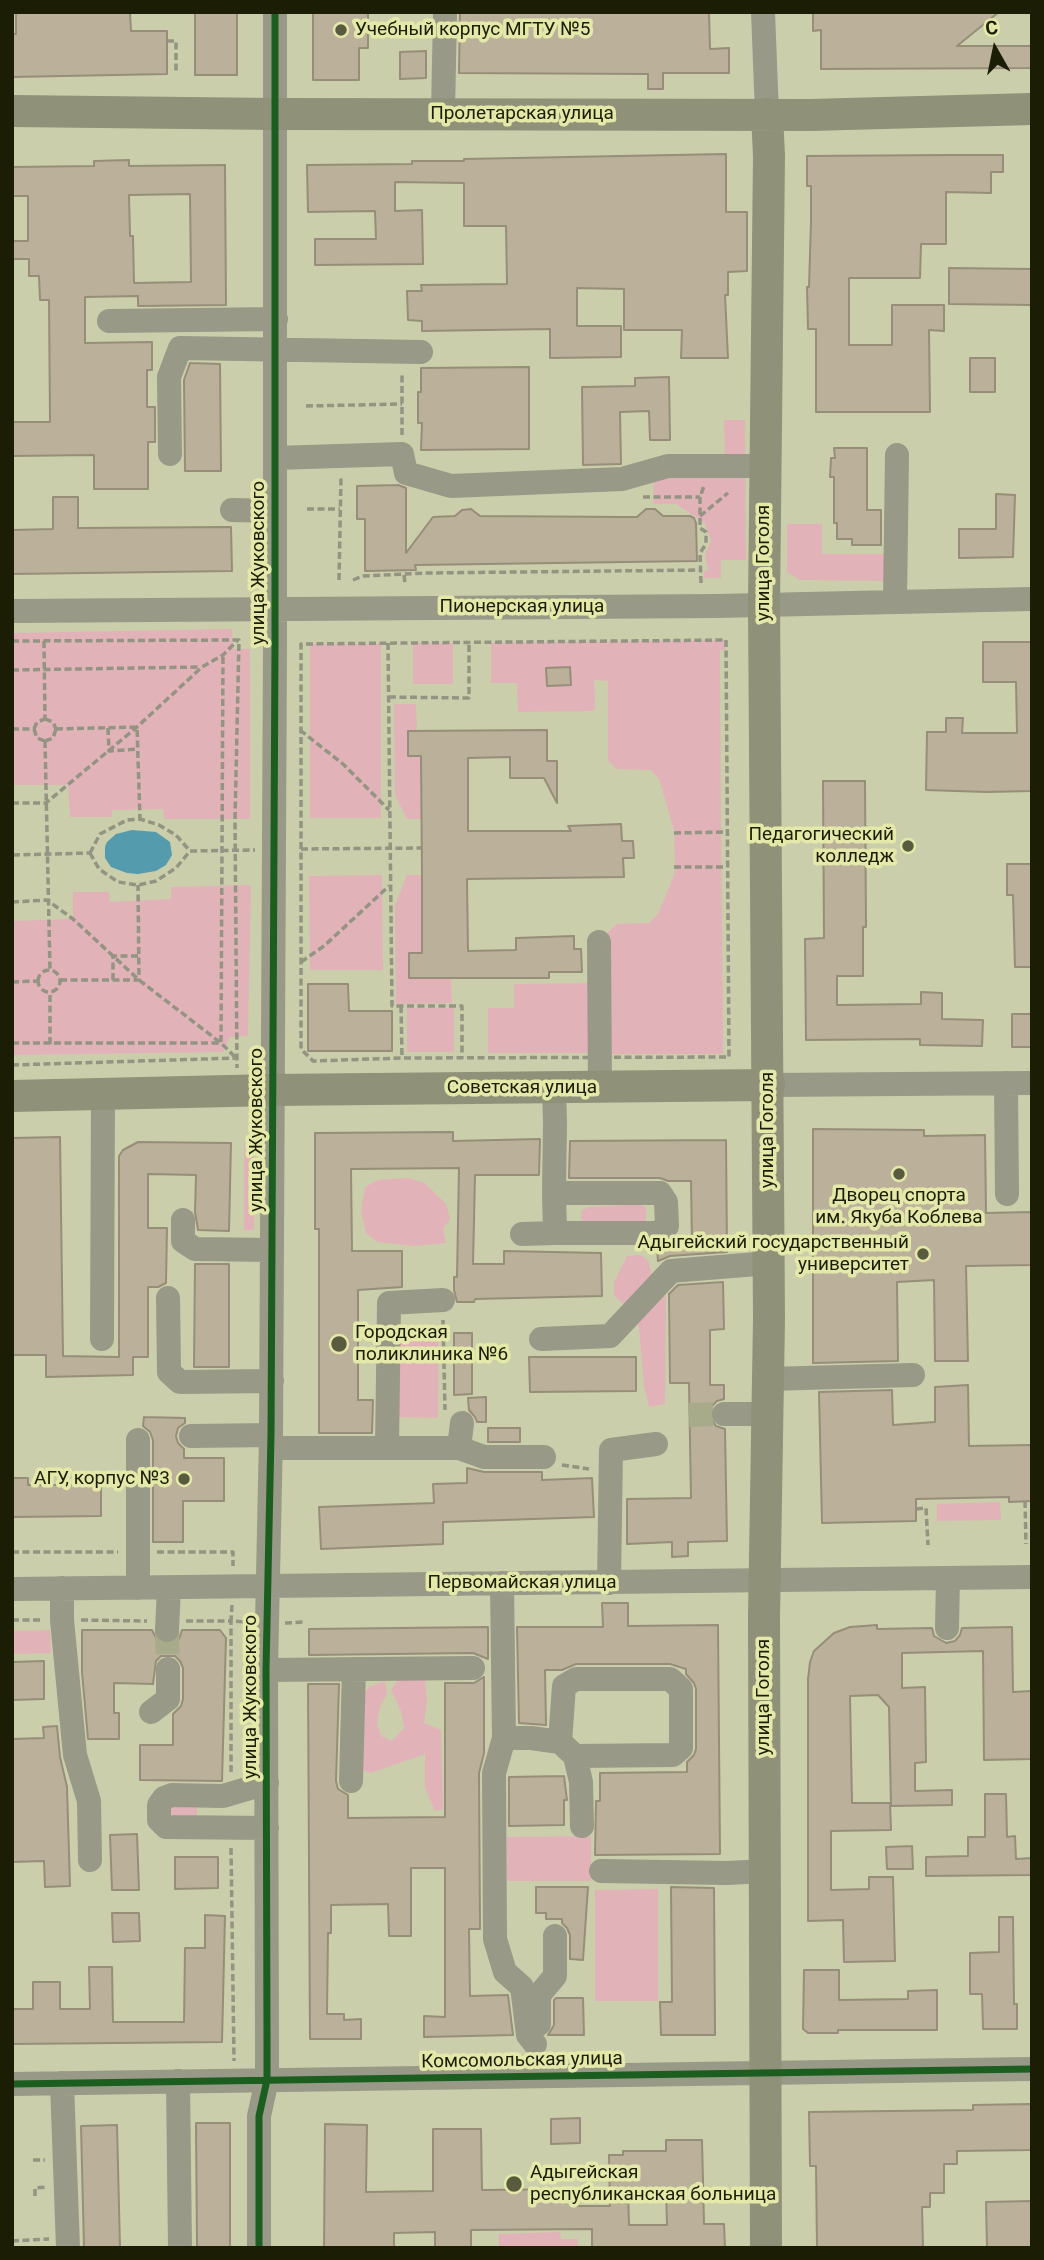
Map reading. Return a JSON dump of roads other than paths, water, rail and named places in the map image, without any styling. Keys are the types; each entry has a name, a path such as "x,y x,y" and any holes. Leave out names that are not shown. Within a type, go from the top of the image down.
{"main road":[{"name":"Пролетарская улица","path":"12,111 767,114 1032,110"},
{"name":"улица Гоголя","path":"766,2248 765,1581 769,1085 764,466 769,156 767,114"},
{"name":"Советская улица","path":"12,1096 554,1087 600,1072 769,1085"}],"street":[{"name":"улица Жуковского","path":"259,2248 259,2116 267,2080 266,1670 272,1381 275,12"},
{"path":"443,113 445,12"},
{"name":"улица Гоголя","path":"763,12 767,114"},
{"path":"108,321 276,319"},
{"path":"170,454 169,377 180,348 412,351"},
{"path":"275,458 402,454 406,473 450,486 622,479 668,466 764,466"},
{"path":"895,601 897,455"},
{"path":"232,510 275,511"},
{"name":"Пионерская улица","path":"12,611 1032,599"},
{"path":"598,942 600,1072"},
{"path":"1006,1083 1007,1194"},
{"name":"Советская улица","path":"769,1085 1032,1083"},
{"path":"554,1087 555,1233"},
{"path":"102,1339 103,1094"},
{"path":"522,1234 655,1233 667,1226 666,1202 660,1193 554,1193"},
{"path":"183,1220 183,1241 195,1249 272,1250"},
{"path":"541,1339 610,1336 671,1271 769,1263"},
{"path":"168,1298 169,1372 180,1382 272,1381"},
{"path":"387,1448 388,1303 443,1300"},
{"path":"768,1379 913,1375"},
{"path":"724,1415 768,1414"},
{"path":"452,1448 462,1423"},
{"path":"191,1436 387,1448 452,1448 484,1457 544,1457"},
{"path":"138,1440 138,1588"},
{"path":"609,1583 611,1450 656,1444"},
{"name":"Первомайская улица","path":"12,1589 1032,1577"},
{"path":"947,1628 948,1578"},
{"path":"502,1583 504,1738 494,1773 495,1939 505,1972 522,1987 528,2035 535,2044"},
{"path":"62,1588 62,1620 75,1755 89,1801 90,1860"},
{"path":"167,1625 169,1588"},
{"path":"266,1670 473,1668"},
{"path":"151,1712 168,1699 168,1669"},
{"path":"351,1781 354,1669"},
{"path":"504,1738 531,1738 568,1749 673,1755 681,1748 681,1689 670,1679 576,1679 564,1686 568,1749 581,1782 582,1826"},
{"path":"267,1783 230,1794 172,1795 164,1798 159,1805 159,1820 166,1827 267,1828"},
{"path":"601,1871 765,1871"},
{"path":"537,2077 535,2044 539,2036 539,1995 555,1976 555,1936"},
{"name":"Комсомольская улица","path":"12,2084 1032,2069"},
{"path":"178,2081 180,2248"},
{"path":"62,2083 68,2243"}],"water":[{"path":"132,830 156,832 170,842 172,855 166,865 156,871 138,874 111,867 105,858 107,842 116,834"}],"tunnel":[{"path":"689,1415 724,1414"},
{"path":"167,1630 168,1669"}],"place":[{"name":"Учебный корпус МГТУ №5","path":"341,30"},
{"name":"Педагогический колледж","path":"908,846"},
{"name":"Дворец спорта им. Якуба Коблева","path":"899,1174"},
{"name":"Адыгейский государственный университет","path":"923,1254"},
{"name":"Городская поликлиника №6","path":"339,1344"},
{"name":"АГУ, корпус №3","path":"184,1479"},
{"name":"Адыгейская республиканская больница","path":"514,2184"}]}
